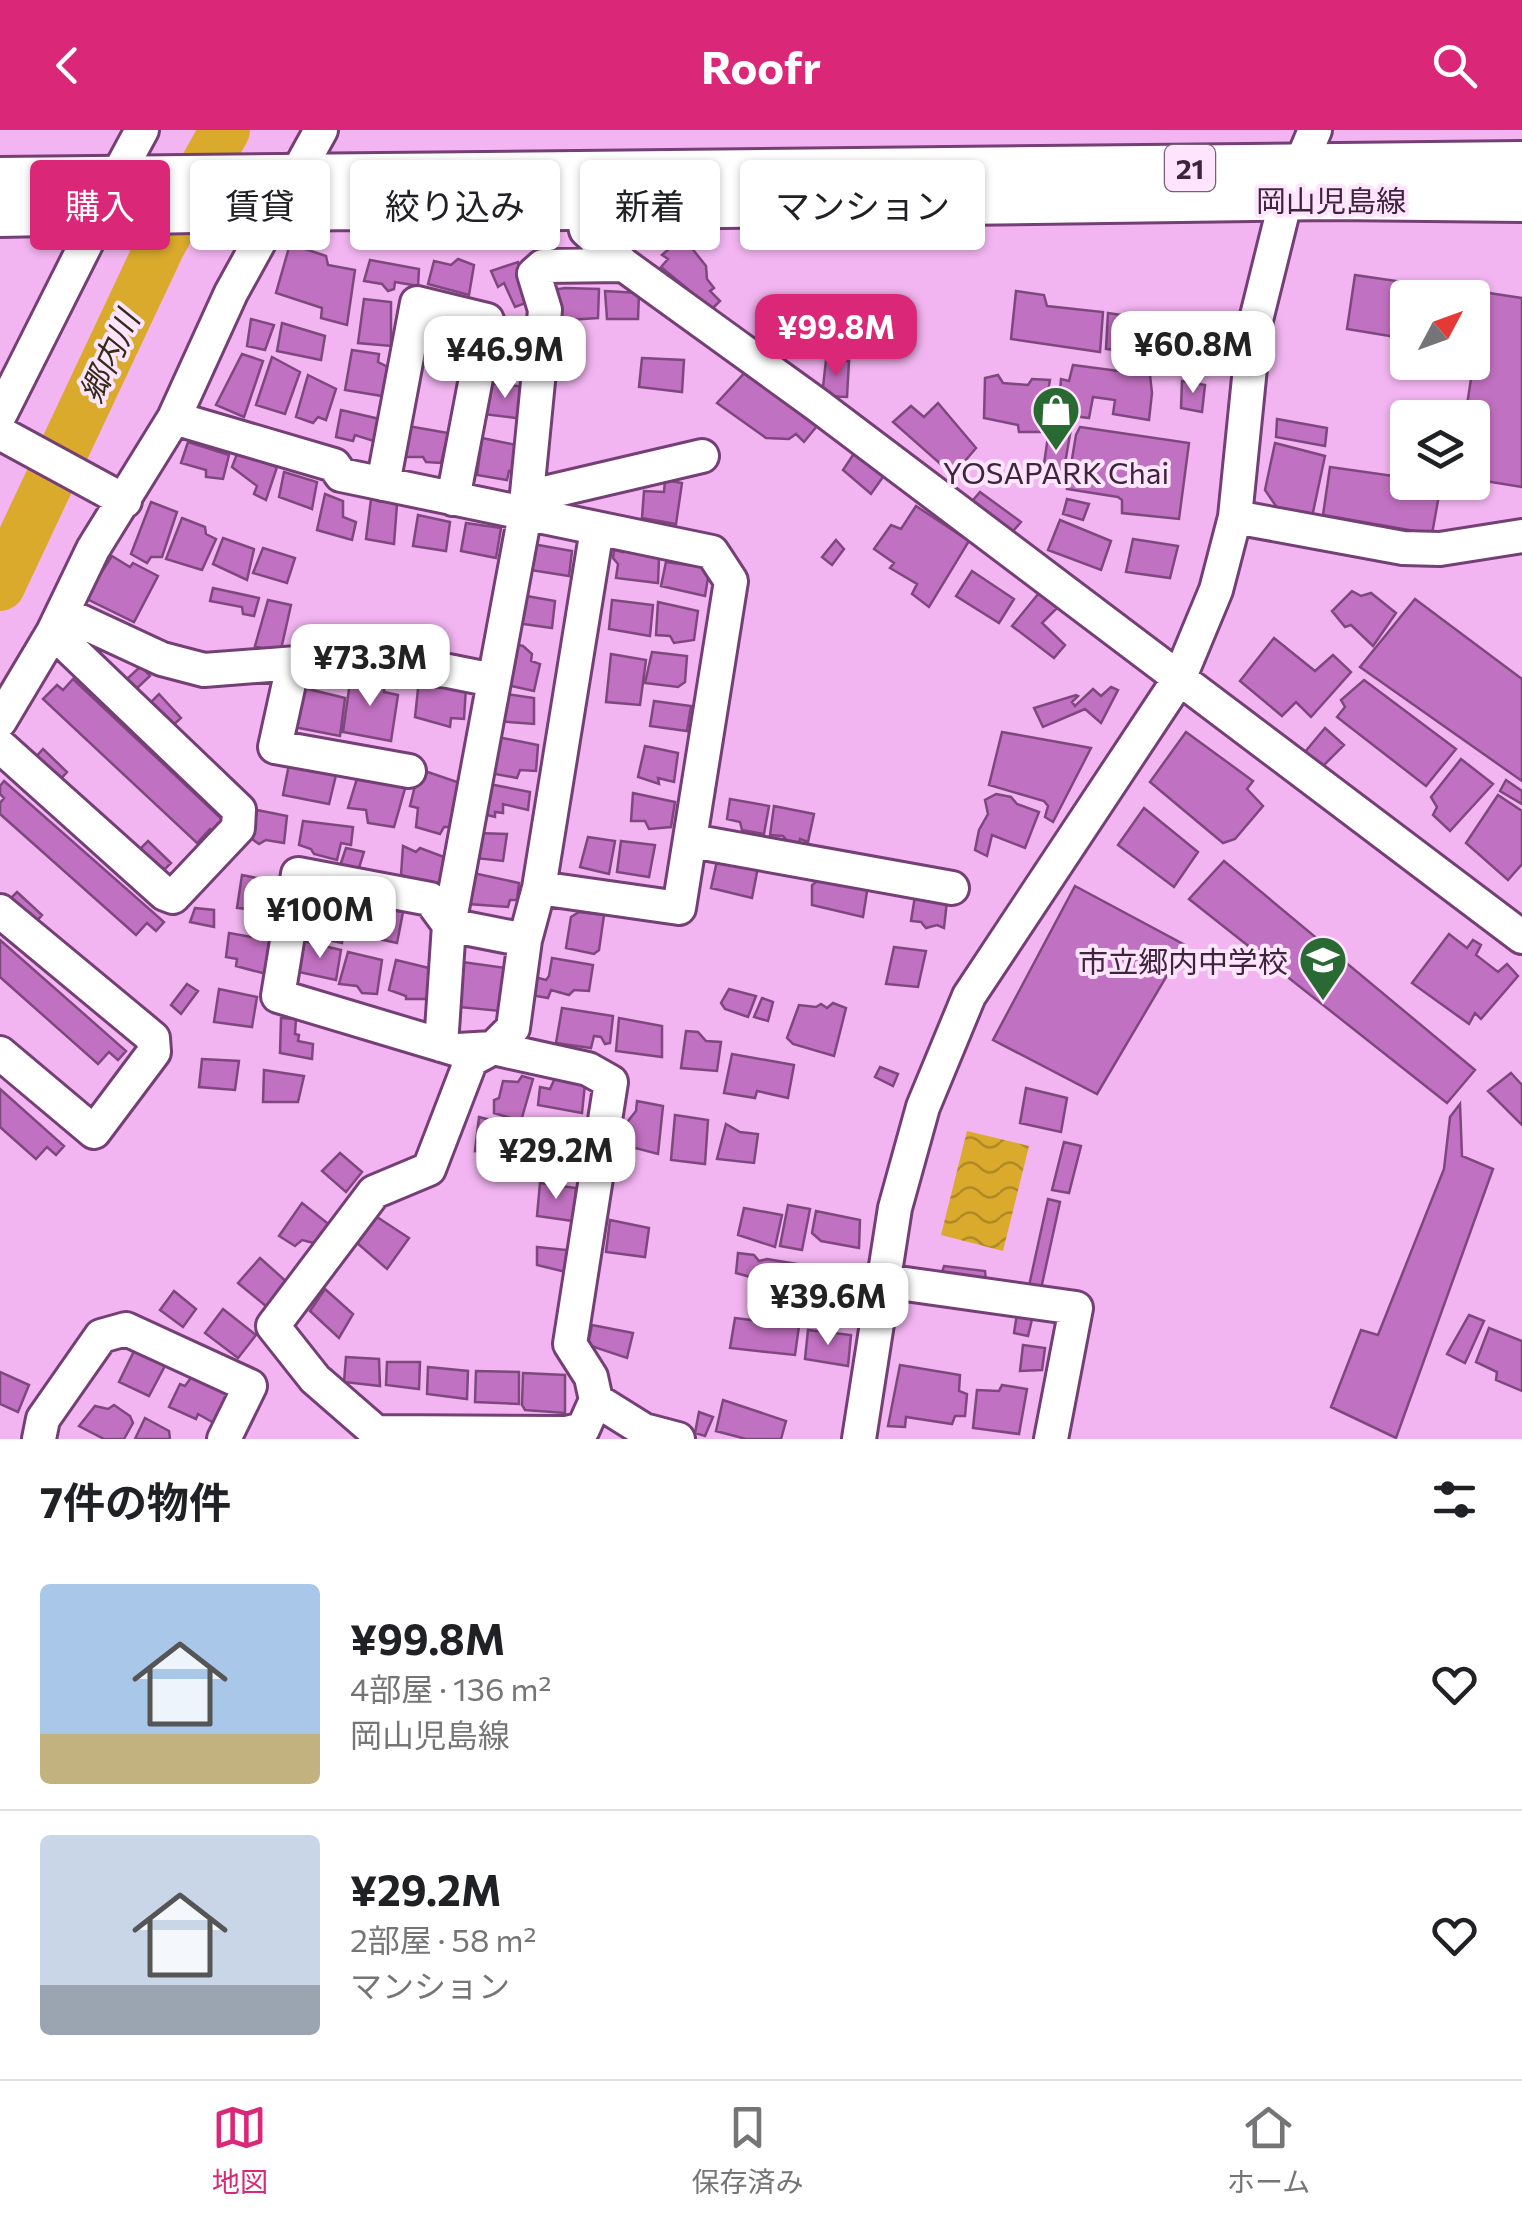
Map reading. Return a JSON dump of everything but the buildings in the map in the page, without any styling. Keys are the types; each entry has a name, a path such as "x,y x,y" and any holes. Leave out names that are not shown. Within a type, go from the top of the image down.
{"main road":[{"name":"岡山児島線","path":"985,178 1301,164 1522,163"},
{"name":"岡山児島線","path":"1301,164 1522,200"},
{"name":"岡山児島線","path":"0,179 30,183"},
{"name":"岡山児島線","path":"330,192 740,188"},
{"name":"岡山児島線","path":"330,195 580,208"},
{"name":"岡山児島線","path":"0,215 30,214"}],"street":[{"path":"131,160 142,130"},
{"path":"299,160 321,130"},
{"path":"860,1439 896,1208 923,1107 969,996 1178,679 1216,590 1236,518 1254,328 1301,164"},
{"path":"0,238 30,225"},
{"path":"0,414 88,250"},
{"path":"60,629 239,810 238,828 173,897 165,894 1,743 60,629 118,498 174,418 250,250"},
{"path":"608,250 1522,937"},
{"path":"440,1044 449,924 526,506 545,310 534,274 543,266 624,264"},
{"path":"383,484 417,303 487,320 453,499"},
{"path":"174,418 334,464 341,476 453,499 526,506 597,529 712,552 731,580 679,908 539,888"},
{"path":"0,434 118,498"},
{"path":"526,506 702,456"},
{"path":"1236,518 1403,548 1440,549 1522,536"},
{"path":"525,940 449,924 430,900 298,874 278,996 458,1050 493,1048 588,1069 611,1082 570,1344 590,1376 596,1400 583,1429 566,1434 376,1432 315,1379 273,1326 374,1192 429,1169 471,1060 493,1048 512,1028 525,940 539,888 597,529"},
{"path":"60,629 204,670 348,659 448,670 493,680"},
{"path":"293,665 275,747 409,771"},
{"path":"692,841 952,888"},
{"path":"0,912 154,1038 154,1052 94,1132 0,1053"},
{"path":"884,1281 1076,1308 1052,1439"},
{"path":"40,1439 42,1419 101,1336 126,1329 250,1386 224,1439"},
{"path":"596,1400 644,1430 678,1439"}],"water":[{"path":"967,1131 1029,1146 1003,1251 941,1235"}],"waterway":[{"name":"郷内川","path":"0,586 160,246 225,130"}],"place":[{"name":"YOSAPARK Chai","path":"1056,452"},
{"name":"市立郷内中学校","path":"1323,1002"}]}
